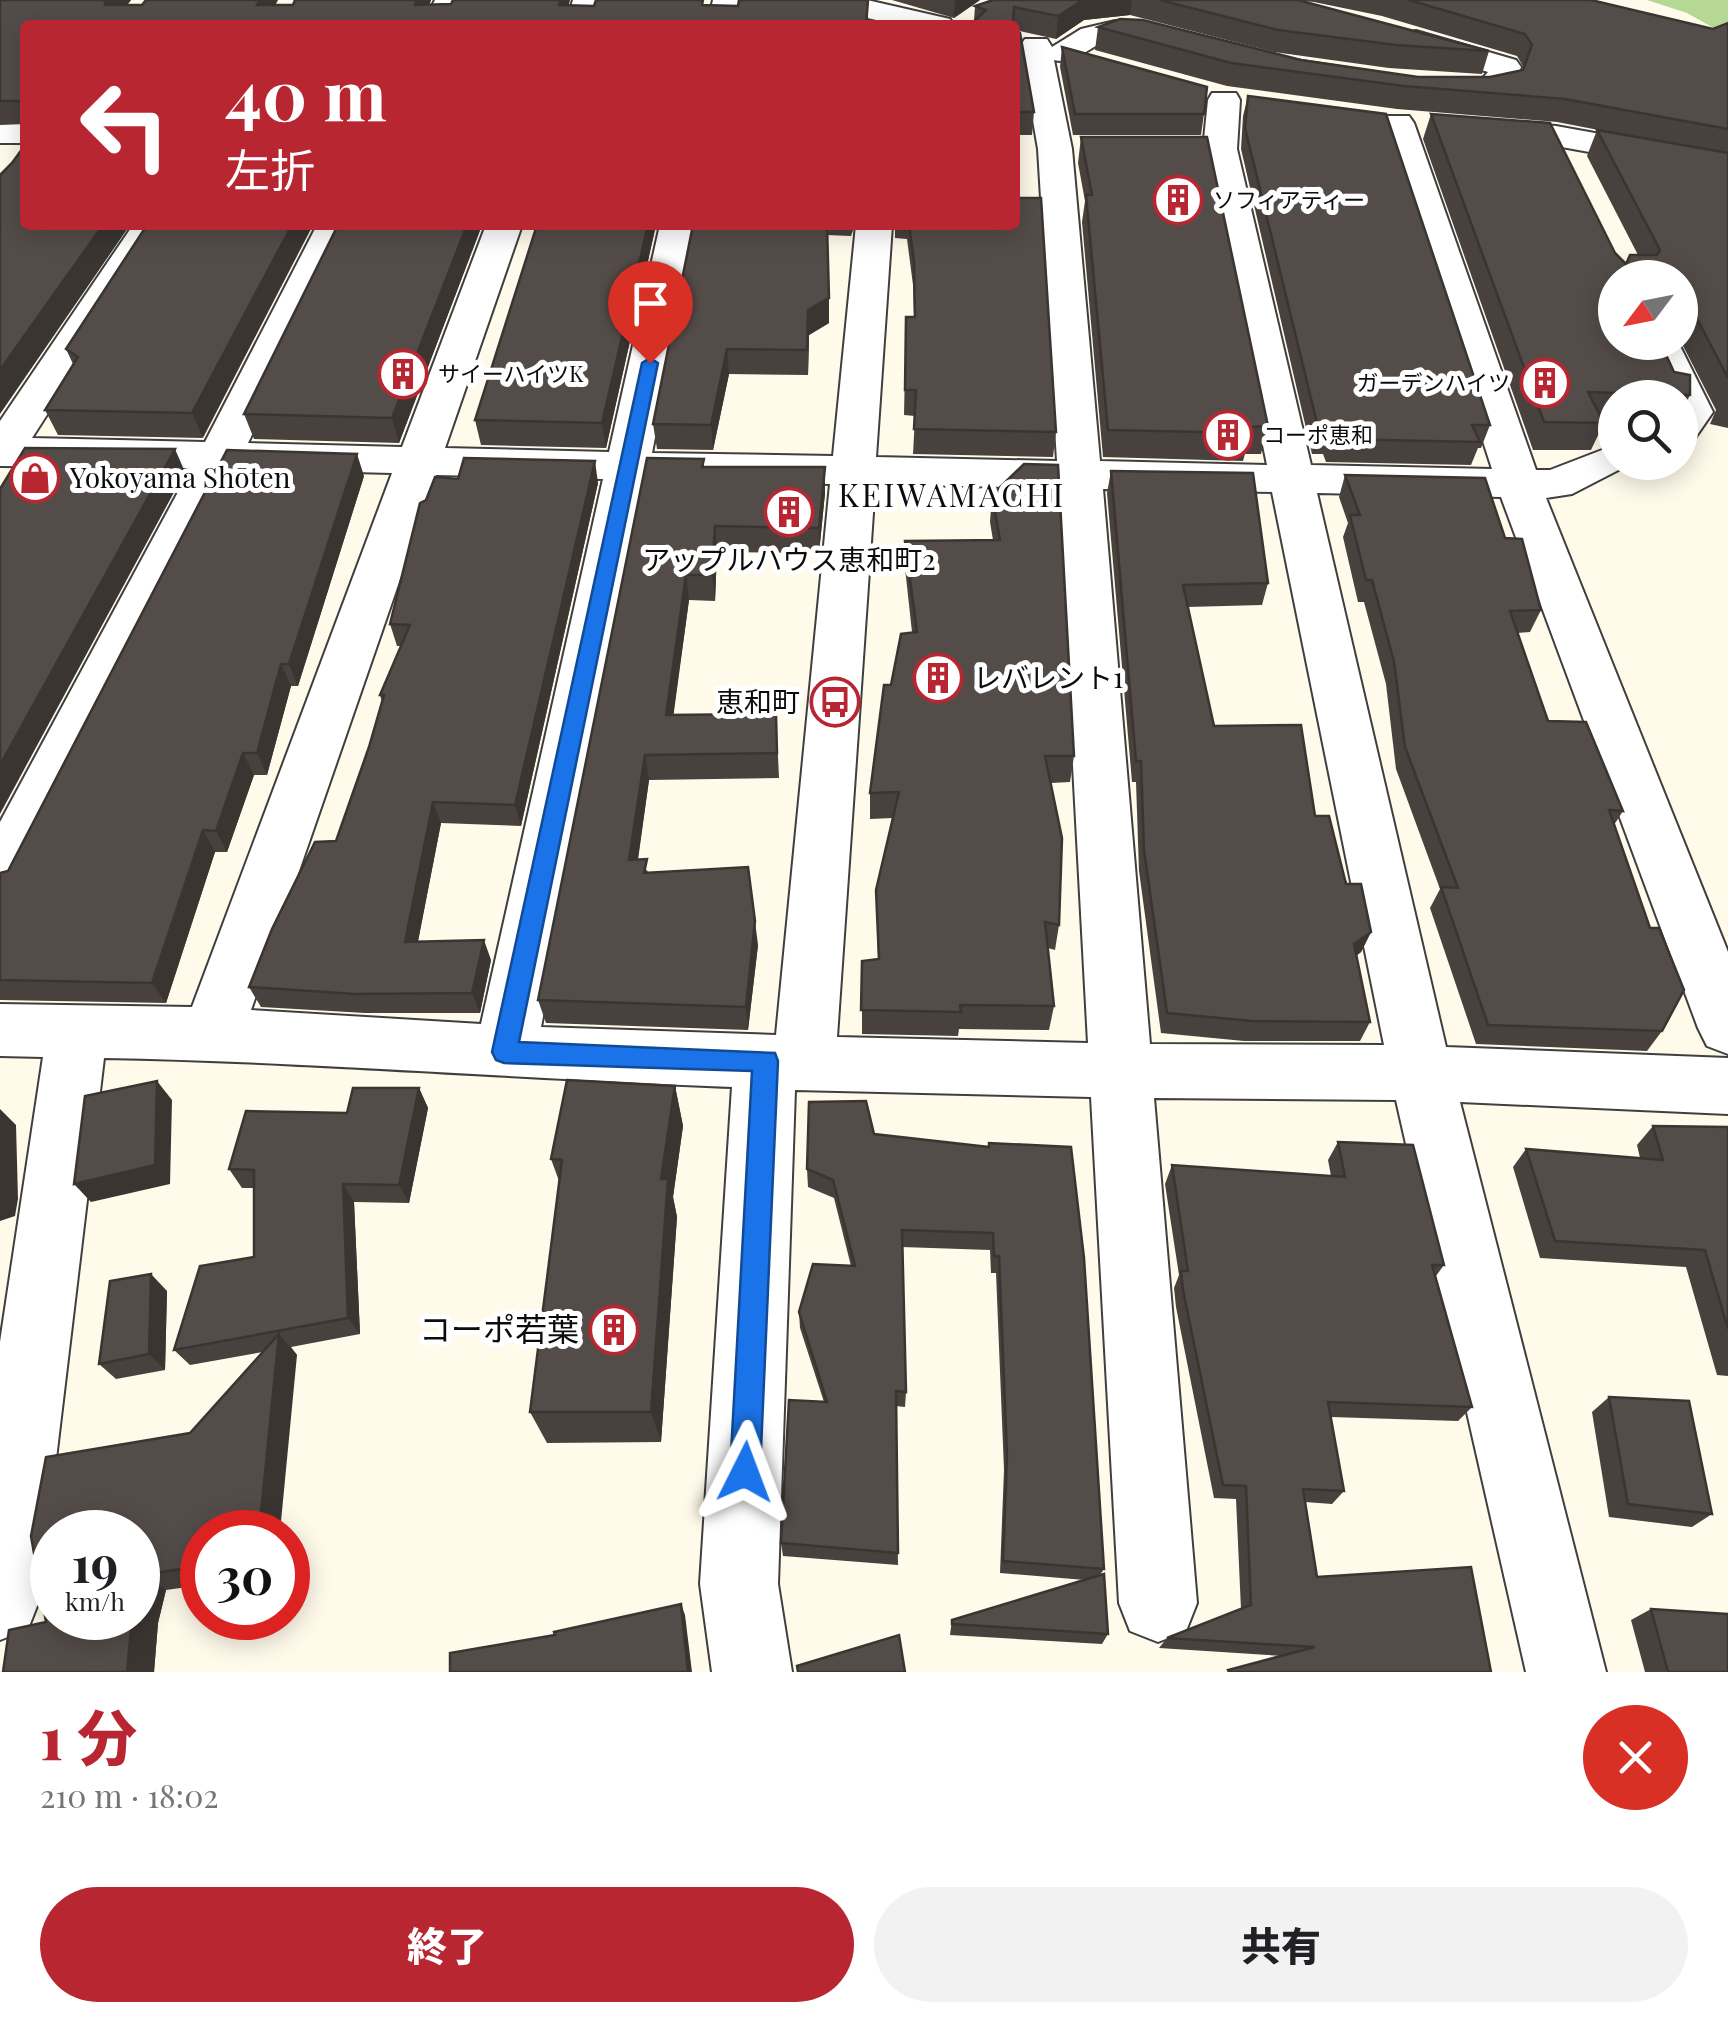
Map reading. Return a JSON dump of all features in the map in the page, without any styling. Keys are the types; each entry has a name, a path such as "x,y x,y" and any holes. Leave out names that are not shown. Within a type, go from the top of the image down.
{"street":[{"path":"826,0 887,19"},
{"path":"1038,47 1096,31 1129,28 1215,107 1420,1073 1566,1672"},
{"path":"1380,30 1505,66 1501,84 1411,116"},
{"path":"1038,47 1099,63"},
{"path":"1038,47 1054,149 1158,1603"},
{"path":"1411,116 1728,166"},
{"path":"1411,116 1518,482 1728,1028"},
{"path":"0,133 20,150"},
{"path":"1556,136 1573,171"},
{"path":"1,451 148,230"},
{"path":"0,874 220,455 332,230"},
{"path":"212,1034 502,230"},
{"path":"504,1052 677,230"},
{"path":"752,1672 740,1584 785,1062 855,469 874,230"},
{"path":"1,451 1556,484 1598,465"},
{"path":"0,1030 212,1034 504,1052 785,1062 1120,1071 1420,1073 1728,1086"},
{"path":"0,1601 78,1033"}],"green space":[{"path":"1647,0 1728,0 1728,36 1687,13"}],"building":[{"path":"0,0 105,0 105,5 142,5 146,0 260,0 257,5 293,5 295,0 417,0 415,5 451,4 453,0 560,0 559,5 594,6 596,0 703,0 702,5 738,6 739,0 868,0 866,20 20,20 20,101 0,101"},
{"path":"993,0 1083,0 1058,16 1014,7 1013,20 975,20 986,10 975,6"},
{"path":"1160,0 1298,0 1489,51 1396,45 1278,30"},
{"path":"1409,0 1591,0 1713,29 1728,23 1728,129 1565,99 1404,86 1231,63 1098,27 1120,19 1143,20 1301,60 1418,77 1490,77 1523,70 1532,45 1525,34"},
{"path":"1020,33 1034,112 1020,112"},
{"path":"1062,47 1207,87 1204,114 1075,114"},
{"path":"1248,96 1386,114 1490,425 1472,425 1480,442 1333,439 1330,431 1319,431 1245,128"},
{"path":"1431,114 1550,123 1622,260 1598,260 1598,360 1668,360 1674,372 1690,375 1690,380 1598,380 1598,392 1588,392 1598,411 1598,423 1544,422"},
{"path":"1597,130 1728,153 1728,378 1698,321 1698,260 1628,260 1630,255 1657,255 1660,250"},
{"path":"1081,137 1207,137 1268,426 1249,427 1250,433 1108,430 1086,195 1092,195"},
{"path":"20,152 20,230 99,230 0,370 0,175"},
{"path":"1020,198 1041,198 1056,432 914,429 916,390 905,390 906,317 915,317 910,230 1020,230"},
{"path":"144,230 289,230 192,413 45,410 78,357 66,349"},
{"path":"336,230 465,230 392,418 244,414"},
{"path":"535,230 647,230 602,423 475,420"},
{"path":"692,230 827,230 829,298 808,310 807,350 727,349 711,425 653,424"},
{"path":"25,448 175,449 0,765 0,489"},
{"path":"227,450 357,454 289,664 281,664 257,753 243,753 216,831 203,830 152,983 0,980 0,873 8,871"},
{"path":"464,458 595,461 515,805 433,802 405,942 484,940 472,993 355,994 249,987 272,929 315,842 336,841 369,747 384,695 380,695 410,625 390,624 420,503 426,500 435,477 458,479"},
{"path":"647,458 704,459 702,467 825,467 819,528 715,526 712,575 686,575 666,715 776,714 777,753 645,755 629,860 647,859 644,873 748,867 755,921 746,1007 538,1000"},
{"path":"1024,464 1058,465 1074,756 1045,756 1062,838 1059,925 1045,922 1054,1006 960,1005 961,1012 861,1010 862,961 879,959 876,890 899,792 870,793 884,685 891,685 901,634 917,632 905,541 1000,540 992,495"},
{"path":"1111,471 1253,473 1268,583 1183,585 1214,726 1301,725 1315,816 1329,816 1346,884 1361,884 1371,932 1354,944 1370,1022 1252,1021 1167,1013 1144,850 1141,761 1136,761"},
{"path":"1345,475 1485,478 1505,538 1522,539 1541,610 1510,611 1548,721 1586,722 1623,811 1609,810 1650,928 1659,928 1684,990 1662,1031 1488,1025 1441,887 1458,888 1405,747 1394,662 1372,580 1366,580 1350,515 1360,515"},
{"path":"567,1080 675,1086 661,1179 668,1179 651,1412 530,1412 562,1160 551,1159"},
{"path":"157,1081 155,1165 74,1184 85,1096"},
{"path":"353,1088 419,1088 399,1185 343,1184 348,1318 174,1350 200,1266 254,1257 254,1170 229,1169 246,1111 347,1113"},
{"path":"866,1101 874,1134 989,1147 989,1143 1071,1147 1084,1258 1104,1569 1003,1561 1007,1456 999,1256 994,1256 993,1233 902,1230 906,1392 896,1391 898,1553 781,1543 789,1400 827,1402 799,1312 813,1264 855,1266 833,1180 807,1169 809,1102"},
{"path":"1653,1126 1728,1127 1728,1329 1705,1250 1555,1241 1526,1149 1663,1160"},
{"path":"1338,1142 1413,1145 1444,1265 1432,1265 1472,1407 1328,1402 1344,1491 1303,1489 1317,1577 1471,1567 1491,1672 1229,1672 1315,1647 1167,1638 1251,1605 1246,1486 1223,1485 1183,1290 1181,1271 1188,1271 1172,1165 1345,1177"},
{"path":"151,1274 149,1354 99,1364 110,1281"},
{"path":"279,1334 261,1510 180,1510 180,1569 160,1572 160,1510 36,1510 46,1457 190,1433"},
{"path":"1609,1397 1689,1401 1712,1514 1628,1504"},
{"path":"1104,1574 1108,1634 952,1624 952,1620"},
{"path":"681,1604 688,1672 450,1672 450,1653 555,1635 554,1632"},
{"path":"1651,1609 1728,1614 1728,1672 1668,1672"},
{"path":"30,1625 30,1640 130,1640 127,1672 3,1672 9,1630"},
{"path":"899,1635 905,1672 798,1672 797,1666"}],"place":[{"name":"ソフィアティー","path":"1178,200"},
{"name":"サイーハイツK","path":"403,374"},
{"name":"ガーデンハイツ","path":"1545,383"},
{"name":"コーポ恵和","path":"1228,435"},
{"name":"Yokoyama Shōten","path":"35,478"},
{"name":"アップルハウス恵和町2","path":"789,512"},
{"name":"レバレント1","path":"938,678"},
{"name":"恵和町","path":"835,702"},
{"name":"コーポ若葉","path":"614,1330"}],"district":[{"name":"KEIWAMACHI","path":"952,496"}],"route":[{"path":"650,363 504,1052 766,1061 745,1472"}]}
